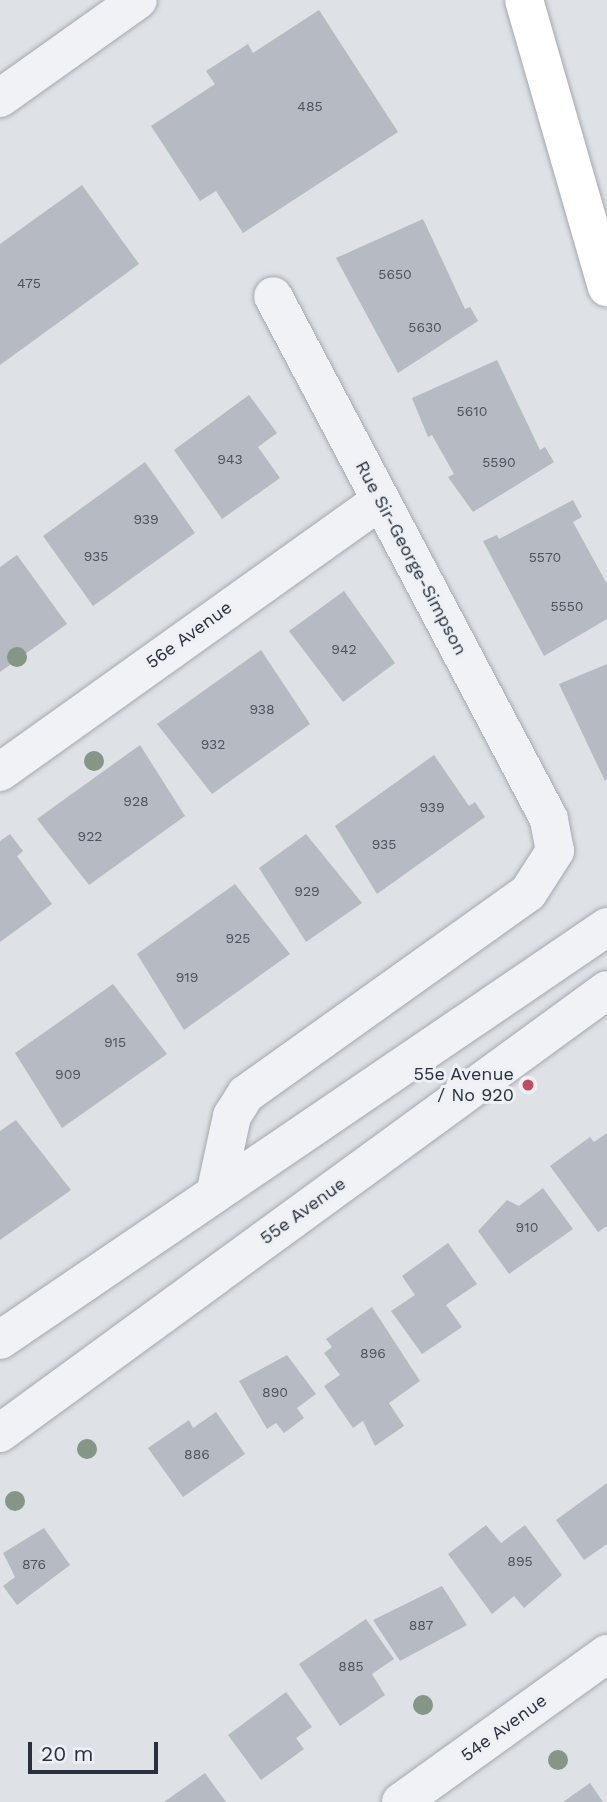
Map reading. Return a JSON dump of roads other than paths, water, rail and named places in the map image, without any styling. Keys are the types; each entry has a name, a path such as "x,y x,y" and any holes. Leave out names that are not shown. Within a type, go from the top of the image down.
{"highway":[{"path":"524,0 607,287"}],"street":[{"path":"0,98 138,0"},
{"name":"Rue Sir-George-Simpson","path":"216,1190 232,1116 246,1094 528,893 552,864 549,819 273,296"},
{"name":"56e Avenue","path":"0,772 380,501"},
{"path":"0,1340 216,1190 607,927"},
{"name":"55e Avenue","path":"0,1433 607,990"},
{"path":"328,1117 363,1167"},
{"name":"54e Avenue","path":"401,1802 607,1654"}],"place":[{"name":"55e Avenue / No 920","path":"528,1085"}]}
